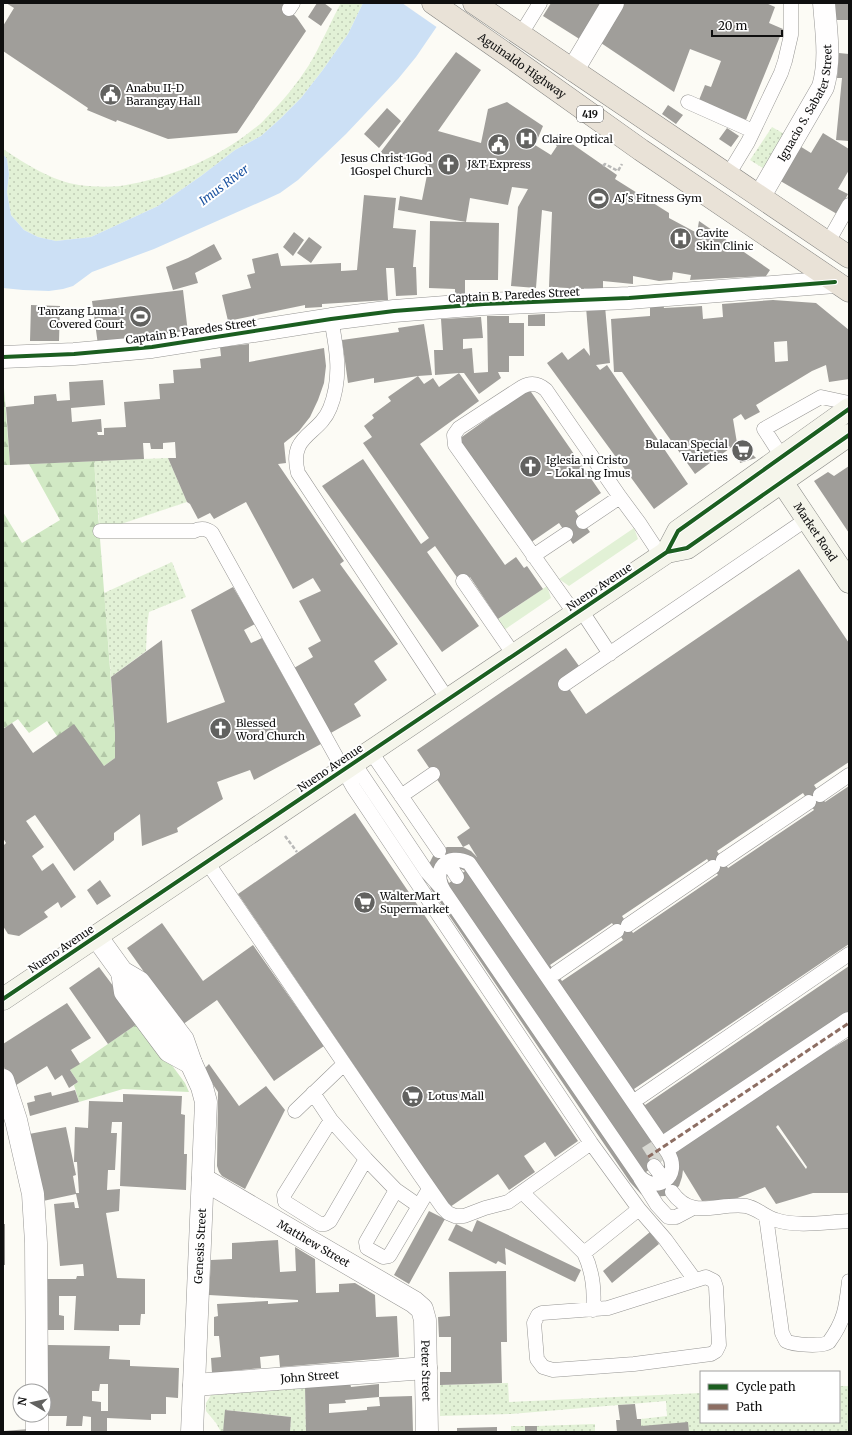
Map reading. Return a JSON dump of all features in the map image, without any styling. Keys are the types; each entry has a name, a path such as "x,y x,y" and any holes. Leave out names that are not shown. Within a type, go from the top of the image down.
{"highway":[{"name":"Aguinaldo Highway","path":"433,3 641,150 842,287"},
{"name":"419","path":"476,4 849,257"}],"main road":[{"name":"Nueno Avenue","path":"664,554 678,531 849,409"},
{"name":"Nueno Avenue","path":"3,999 664,554 687,548 712,538 782,482 849,435"},
{"name":"Market Road","path":"782,482 849,582"}],"street":[{"path":"573,70 613,3"},
{"name":"Ignacio S. Sabater Street","path":"760,196 823,87 827,74 828,61 824,3"},
{"name":"Captain B. Paredes Street","path":"3,357 74,354 152,347 331,319 451,306 842,287"},
{"name":"Genesis Street","path":"96,936 122,972 125,992 169,1051 191,1063 202,1087 206,1102 192,1432"},
{"path":"670,1143 849,1023"},
{"path":"3,1080 16,1120 33,1194 36,1243 37,1383"},
{"name":"Matthew Street","path":"203,1179 414,1302 422,1309"},
{"name":"Peter Street","path":"422,1309 425,1320 427,1432"},
{"name":"John Street","path":"194,1384 426,1368"}],"lane":[{"path":"521,34 540,3"},
{"path":"728,175 753,132 781,73 790,35 791,3"},
{"path":"688,102 753,132"},
{"path":"828,242 849,205"},
{"path":"331,319 337,351 338,373 335,392 329,410 321,422 299,444 296,454 298,473 448,700"},
{"path":"610,654 533,556 455,445 454,435 459,428 522,386 528,383 541,385 546,390 620,497 664,554"},
{"path":"782,457 764,429 822,397 849,404"},
{"path":"583,522 620,497"},
{"path":"565,684 807,519"},
{"path":"100,531 194,531 199,528 205,529 212,533 427,872 444,891"},
{"path":"533,556 566,534"},
{"path":"463,581 514,655"},
{"path":"356,762 401,796 439,851"},
{"path":"356,762 357,794 591,1143 639,1209 665,1239 695,1280"},
{"path":"401,796 433,774"},
{"path":"556,973 849,775"},
{"path":"639,1176 644,1181 651,1184 658,1184 665,1181 670,1176 673,1168 672,1160 469,862 462,859 454,859 446,862 441,868 439,876 440,884 444,891 639,1176 657,1205 668,1217 676,1217 693,1208"},
{"path":"207,862 429,1189 448,1213 455,1216 464,1216 485,1208 508,1202 591,1143"},
{"path":"640,1097 849,954"},
{"path":"295,1111 344,1064"},
{"path":"314,1093 331,1120 366,1159 396,1190 419,1206"},
{"path":"331,1120 284,1195 283,1198 285,1202 320,1224 326,1224 330,1221 366,1159"},
{"path":"396,1190 367,1239 367,1248 383,1257 389,1256 429,1189"},
{"path":"522,1192 584,1253 590,1266 593,1280 593,1310"},
{"path":"672,1192 676,1198 693,1208 703,1209 743,1206 756,1209 774,1220 785,1223 849,1221"},
{"path":"584,1253 639,1209"},
{"path":"766,1216 782,1332 786,1341 795,1344 827,1344 843,1319 849,1281"},
{"path":"706,1277 711,1278 716,1284 719,1345 716,1351 711,1354 634,1364 552,1370 539,1364 537,1359 534,1323 538,1315 546,1312 593,1310 620,1305 706,1277"}],"path":[{"path":"603,166 605,164 618,171 623,162"},
{"path":"284,834 297,852"}],"green space":[{"path":"341,3 363,3 348,34 301,98 261,136 235,150 158,206 91,237 56,241 38,237 24,230 11,215 7,192 9,174 7,159 3,154 3,149 30,166 59,180 79,185 98,187 112,187 147,181 194,165 224,150 262,122 283,100 309,65"},
{"path":"772,127 786,135 766,170 750,160"},
{"path":"3,375 10,465 3,465"},
{"path":"168,458 187,502 100,531 94,461"},
{"path":"94,461 115,733 115,758 104,766 57,736 47,721 29,733 18,719 3,729 3,512 22,543 60,520 29,464"},
{"path":"634,528 638,539 569,586 559,579"},
{"path":"172,562 186,597 149,612 146,651 111,677 104,593"},
{"path":"547,586 551,598 501,632 494,622"},
{"path":"140,1022 185,1083 189,1092 123,1089 79,1102 74,1085 78,1082 70,1070"},
{"path":"508,1383 509,1402 700,1393 700,1423 840,1423 840,1386 849,1386 849,1432 689,1432 641,1426 641,1419 667,1416 666,1401 511,1414 440,1416 440,1385"},
{"path":"305,1387 306,1432 290,1432 291,1417 226,1410 223,1432 221,1432 206,1411 206,1403 211,1395"},
{"path":"595,1424 595,1432 537,1432 537,1426"},
{"path":"511,1426 525,1426 525,1432 511,1432"}],"water":[{"name":"Imus River","path":"363,3 442,3 444,16 416,57 398,79 346,134 298,180 280,193 267,199 154,249 92,272 73,286 49,291 3,288 3,154 7,159 9,174 7,192 11,215 24,230 38,237 56,241 91,237 158,206 235,150 261,136 301,98 322,71 348,34"}],"pier":[{"path":"402,3 444,3 446,16 438,28"}],"building":[{"path":"6,3 283,3 297,18 306,31 237,133 168,139 117,120 116,122 87,110 88,108 3,51 3,26 14,8"},
{"path":"317,3 324,3 332,9 321,26 308,17"},
{"path":"551,3 604,3 581,40 543,16"},
{"path":"624,3 766,3 775,7 769,23 783,29 746,120 699,100 705,85 711,87 721,61 690,49 674,92 601,43"},
{"path":"831,3 849,3 849,20 832,20"},
{"path":"456,52 481,70 438,131 481,143 488,109 507,102 543,126 535,145 551,155 557,146 552,142 558,134 617,175 615,179 669,213 669,218 697,233 699,221 770,270 766,276 690,280 691,275 673,272 672,280 659,281 633,276 633,284 603,281 603,289 584,288 584,292 568,291 568,288 549,287 552,212 542,210 536,288 511,286 518,207 528,189 512,187 508,205 470,198 466,222 398,210 400,196 422,200 429,165 380,153"},
{"path":"839,53 849,54 849,141 836,140 842,78 837,78"},
{"path":"668,105 683,115 676,124 662,114"},
{"path":"387,108 401,121 379,148 364,134"},
{"path":"727,128 739,136 731,147 719,139"},
{"path":"823,133 849,149 849,170 838,189 848,194 837,214 777,179 798,145 811,153"},
{"path":"364,195 396,198 393,228 416,230 413,267 416,267 417,295 396,296 394,268 386,268 388,300 322,304 322,307 305,308 305,305 228,321 222,295 251,288 247,275 255,273 252,259 278,253 281,266 341,263 341,271 357,270"},
{"path":"430,221 499,223 498,280 465,280 465,294 455,294 455,289 429,288"},
{"path":"294,232 304,240 293,256 283,247"},
{"path":"309,237 322,247 311,263 297,253"},
{"path":"214,244 222,259 195,273 198,283 173,290 166,267 188,258"},
{"name":"Tanzang Luma I Covered Court","path":"183,290 188,333 98,345 92,301"},
{"path":"773,300 816,303 849,330 849,379 829,382 826,365 812,371 756,405 760,412 745,420 741,414 733,419 737,443 695,474 622,372 614,372 611,319 650,316 650,305 663,304 664,308 702,306 703,319 723,317 722,304","holes":["787,341 788,361 775,362 774,342"]},
{"path":"31,305 60,306 59,341 30,341"},
{"path":"605,306 610,363 596,365 600,370 607,365 688,484 654,509 547,363 562,352 568,360 584,348 590,356 586,307"},
{"path":"545,314 545,326 528,326 528,315"},
{"path":"487,316 509,316 509,323 524,323 524,356 509,356 509,372 498,372 501,378 479,394 464,373 435,375 434,350 443,350 441,319 481,317 483,338 463,339 463,349 472,348 474,373 488,372"},
{"path":"424,324 432,375 374,383 374,378 348,383 342,340 399,332 398,328"},
{"path":"249,344 249,362 324,348 326,366 324,383 318,400 310,417 299,431 284,443 286,463 278,464 344,561 340,564 398,644 374,661 387,680 354,704 361,716 329,734 294,668 313,657 308,648 321,641 299,601 321,591 313,578 293,589 246,502 214,519 210,513 198,519 190,504 187,502 168,458 176,458 175,442 163,443 163,449 151,449 150,443 143,443 144,459 10,465 6,407 34,404 34,396 56,394 57,401 70,400 69,382 103,380 105,405 71,408 72,422 101,419 102,432 97,432 98,435 104,435 104,428 126,427 124,402 160,399 159,384 174,383 173,370 201,368 200,359 221,356 220,347"},
{"path":"459,373 479,401 420,444 505,565 516,557 524,568 527,566 543,589 498,619 470,577 461,583 435,546 427,552 479,626 442,652 322,486 363,459 421,544 429,538 363,443 372,437 364,426 374,418 372,415 391,401 388,397 418,376 424,384 433,378 439,387"},
{"name":"Iglesia ni Cristo - Lokal ng Imus","path":"529,389 601,493 575,511 590,532 573,544 559,523 530,543 459,439"},
{"name":"Bulacan Special Varieties","path":"741,442 756,458 740,463 737,443"},
{"path":"849,466 849,533 814,481 828,472 834,476"},
{"path":"799,569 849,643 849,762 814,785 825,802 849,786 849,944 634,1089 645,1105 849,966 849,1018 825,1048 827,1051 849,1038 849,1193 813,1193 776,1204 765,1187 735,1199 702,1201 683,1170 679,1186 665,1196 649,1197 641,1194 630,1182 431,889 428,881 429,864 433,856 447,847 463,847 457,837 470,828 417,750 566,648 579,666 562,678 586,714","holes":["803,793 814,810 728,868 717,851","469,844 477,857 471,851 463,847","707,859 718,875 633,933 622,916","456,868 465,871 449,883 447,878 448,873","612,923 623,940 562,981 550,965","778,1125 807,1167 806,1169 776,1127","663,1160 663,1170 655,1175 650,1175 646,1172"]},
{"path":"233,587 255,624 244,630 251,643 262,638 321,744 254,780 250,770 217,782 223,799 177,828 178,832 142,846 140,814 114,833 114,840 74,871 35,815 26,821 44,847 32,856 42,871 53,863 76,897 61,908 58,902 44,912 48,917 19,936 8,934 3,926 3,846 6,843 3,838 3,729 12,723 33,753 74,724 104,766 115,758 115,733 111,677 162,640 167,723 225,702 191,610"},
{"path":"355,813 578,1141 555,1157 545,1142 524,1156 535,1172 509,1190 498,1174 450,1207 238,894"},
{"path":"100,880 111,896 97,905 87,890"},
{"path":"162,923 203,981 253,945 324,1046 274,1081 217,1000 182,1025 127,948"},
{"path":"99,967 140,1022 108,1044 69,988"},
{"path":"67,1003 91,1038 71,1050 80,1064 70,1070 78,1082 69,1088 62,1075 55,1080 47,1066 13,1087 3,1065 3,1044"},
{"path":"209,1064 239,1106 266,1086 285,1110 245,1189 222,1176 217,1166 218,1092 203,1070"},
{"path":"75,1090 79,1102 30,1116 27,1103 35,1101 34,1096 51,1092 52,1096"},
{"path":"123,1094 182,1096 181,1114 185,1115 184,1154 187,1154 186,1190 120,1186 122,1122 112,1122 111,1133 117,1133 115,1170 108,1170 107,1190 120,1189 119,1211 106,1213 117,1278 145,1279 145,1314 141,1314 140,1325 119,1325 119,1331 74,1330 76,1296 59,1296 59,1315 64,1316 64,1330 41,1330 41,1279 76,1279 77,1276 84,1276 83,1264 60,1266 54,1204 74,1202 75,1208 79,1208 76,1194 43,1201 29,1134 66,1127 76,1175 73,1176 76,1193 79,1193 77,1162 74,1162 75,1127 88,1128 89,1101 123,1102"},
{"path":"429,1211 445,1219 409,1284 394,1275"},
{"path":"477,1220 581,1270 575,1282 505,1248 506,1265 498,1261 496,1264 448,1240 456,1224 472,1232"},
{"path":"3,1224 5,1224 5,1265 3,1265"},
{"path":"650,1232 659,1244 612,1283 603,1271"},
{"path":"278,1240 280,1272 296,1271 295,1247 315,1259 316,1293 339,1292 339,1284 355,1283 375,1295 376,1317 397,1316 399,1357 280,1367 279,1355 260,1357 261,1368 212,1373 211,1358 221,1357 219,1336 214,1336 214,1317 218,1316 217,1304 268,1301 268,1304 298,1302 298,1300 209,1295 211,1260 232,1259 232,1243"},
{"path":"506,1271 507,1342 501,1342 502,1383 440,1385 440,1372 451,1372 451,1337 439,1337 438,1317 450,1316 449,1272"},
{"path":"48,1345 110,1346 109,1359 130,1360 130,1366 179,1368 178,1398 166,1397 166,1414 151,1414 151,1420 107,1418 107,1432 91,1432 91,1417 83,1416 82,1426 66,1426 67,1416 52,1416 52,1383 48,1383","holes":["100,1384 108,1384 108,1411 101,1411 101,1402 92,1401 92,1391 99,1391"]},
{"path":"350,1383 351,1387 379,1384 379,1397 412,1396 413,1432 306,1432 305,1387","holes":["379,1397 380,1406 367,1407 367,1410 329,1413 329,1404 346,1403 345,1400"]},
{"path":"635,1404 637,1419 641,1419 641,1426 688,1422 689,1432 617,1432 616,1420 620,1420 618,1405"},
{"path":"225,1410 291,1417 290,1432 223,1432"},
{"path":"525,1426 537,1426 537,1432 525,1432"},
{"path":"497,1427 497,1432 457,1432 457,1428"},
{"path":"30,1429 30,1432 3,1432 3,1431"}],"tunnel":[{"path":"648,1157 670,1143"}],"marked path":[{"path":"648,1157 849,1023"}],"cycle path":[{"path":"3,357 74,354 152,347 331,319 394,311 484,304 629,298 835,282"},
{"path":"667,552 678,531 849,409"},
{"path":"3,999 667,552 687,548 849,435"}],"place":[{"name":"Anabu II-D Barangay Hall","path":"111,94"},
{"name":"Claire Optical","path":"527,139"},
{"name":"J&T Express","path":"499,144"},
{"name":"Jesus Christ 1God 1Gospel Church","path":"448,164"},
{"name":"AJ's Fitness Gym","path":"598,198"},
{"name":"Cavite Skin Clinic","path":"681,239"},
{"name":"Tanzang Luma I Covered Court","path":"140,317"},
{"name":"Bulacan Special Varieties","path":"743,450"},
{"name":"Iglesia ni Cristo - Lokal ng Imus","path":"530,466"},
{"name":"Blessed Word Church","path":"220,729"},
{"name":"WalterMart Supermarket","path":"364,902"},
{"name":"Lotus Mall","path":"412,1096"}]}
